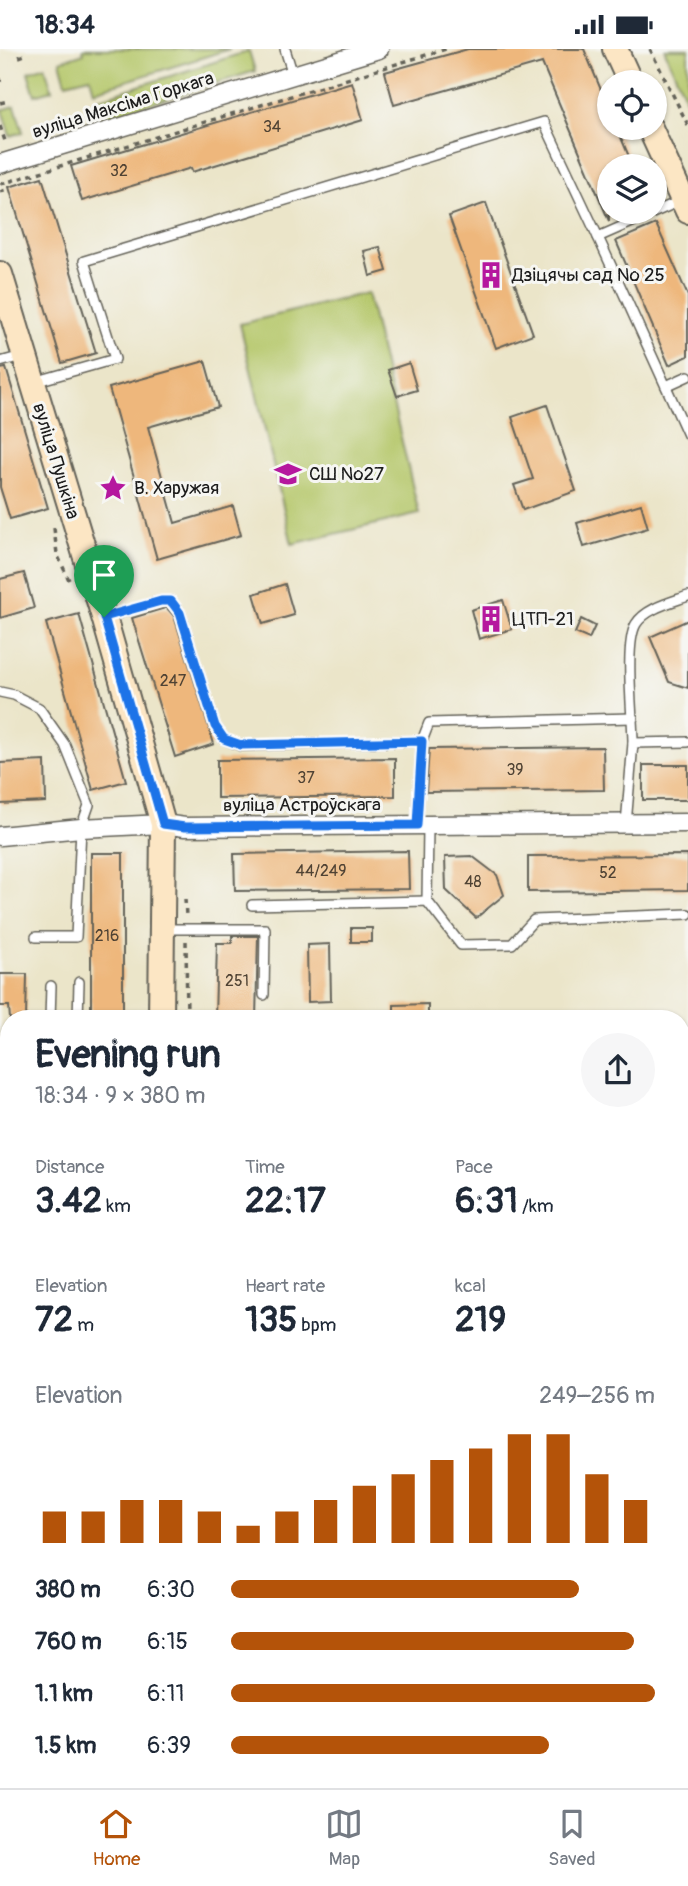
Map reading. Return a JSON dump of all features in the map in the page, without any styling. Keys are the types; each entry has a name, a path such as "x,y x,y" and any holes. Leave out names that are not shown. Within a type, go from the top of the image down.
{"main road":[{"path":"615,49 625,70"},
{"path":"656,140 686,203"},
{"name":"вуліца Пушкіна","path":"0,274 104,617 163,824 161,1010"}],"street":[{"name":"вуліца Максіма Горкага","path":"4,158 379,49"},
{"name":"вуліца Астроўскага","path":"0,835 163,824 185,827 688,823"}],"lane":[{"path":"285,49 293,75"},
{"path":"32,383 115,359 84,261 544,122 688,435"},
{"path":"598,237 686,203"},
{"path":"0,362 24,355"},
{"path":"666,386 688,376"},
{"path":"626,824 633,743 630,647 636,623 650,611 688,596"},
{"path":"104,617 161,601 171,601 180,613 215,726 224,739 241,745 422,741"},
{"path":"0,692 14,695 39,708 65,745 89,805 81,828 76,937 36,937"},
{"path":"633,718 429,723 422,741 427,901 461,945 512,943 534,919 688,914"},
{"path":"633,743 688,742"},
{"path":"252,905 427,901"},
{"path":"162,929 265,929 264,995"},
{"path":"78,1010 79,982"},
{"path":"50,1010 51,986"}],"path":[{"path":"0,192 3,191 1,184 446,49"},
{"path":"650,49 688,125"},
{"path":"19,57 27,54"},
{"path":"0,103 8,101"},
{"path":"0,126 4,158"},
{"path":"54,527 57,554 72,585"}],"green space":[{"path":"83,49 230,49 94,91 90,77 66,83 60,61 84,53"},
{"path":"688,49 688,103 665,51"},
{"path":"249,51 255,71 105,118 98,99"},
{"path":"45,66 52,90 35,95 28,72"},
{"path":"15,106 23,132 10,136 2,110"},
{"path":"367,293 419,514 292,544 240,324"}],"building":[{"path":"468,49 584,49 597,80 597,140 622,140 628,154 597,154 597,193 542,63 394,105 385,72"},
{"path":"352,82 363,120 192,172 191,168 82,201 71,166"},
{"path":"42,177 96,353 62,363 9,187"},
{"name":"Дзіцячы сад № 25","path":"486,203 533,334 496,348 449,216"},
{"path":"656,224 688,296 688,356 669,365 616,241"},
{"path":"380,247 387,271 370,276 364,251"},
{"path":"205,361 218,407 148,427 175,523 233,506 241,535 157,559 109,388"},
{"path":"409,363 417,390 397,396 388,370"},
{"path":"6,368 48,508 10,519 0,487 0,369"},
{"path":"547,405 576,491 523,510 514,485 533,479 512,417"},
{"path":"641,504 648,528 584,547 577,523"},
{"path":"24,573 34,608 0,618 0,579"},
{"path":"285,584 294,615 263,624 254,594"},
{"name":"ЦТП-21","path":"503,600 512,629 479,639 471,610"},
{"path":"165,608 174,616 214,744 175,757 132,618"},
{"path":"79,614 126,781 93,790 46,623"},
{"path":"581,619 595,626 589,639 575,633"},
{"path":"688,620 688,688 669,682 650,637"},
{"path":"603,747 604,790 426,792 429,749"},
{"path":"395,758 395,796 217,798 217,760"},
{"path":"45,761 46,802 0,804 0,763"},
{"path":"643,765 688,765 688,800 643,800"},
{"path":"408,851 409,889 235,891 234,854"},
{"path":"91,853 123,853 123,1010 91,1010"},
{"path":"688,855 688,890 528,892 528,856"},
{"path":"472,856 497,875 504,895 476,918 446,890 445,857"},
{"path":"351,928 372,928 372,942 351,942"},
{"path":"232,936 258,936 256,1010 215,1010 217,943 232,943"},
{"path":"330,944 331,1001 308,1002 307,945"},
{"path":"0,974 27,974 26,1010 9,1010 9,1006 0,1006"},
{"path":"428,1004 428,1010 394,1010 394,1005"}],"place":[{"name":"Дзіцячы сад № 25","path":"491,275"},
{"name":"СШ №27","path":"288,474"},
{"name":"В. Харужая","path":"113,488"},
{"name":"ЦТП-21","path":"491,619"}],"route":[{"path":"161,601 171,601 180,613 215,726 224,739 241,745 422,741 417,825 185,827 163,824 104,617 161,601"}]}
